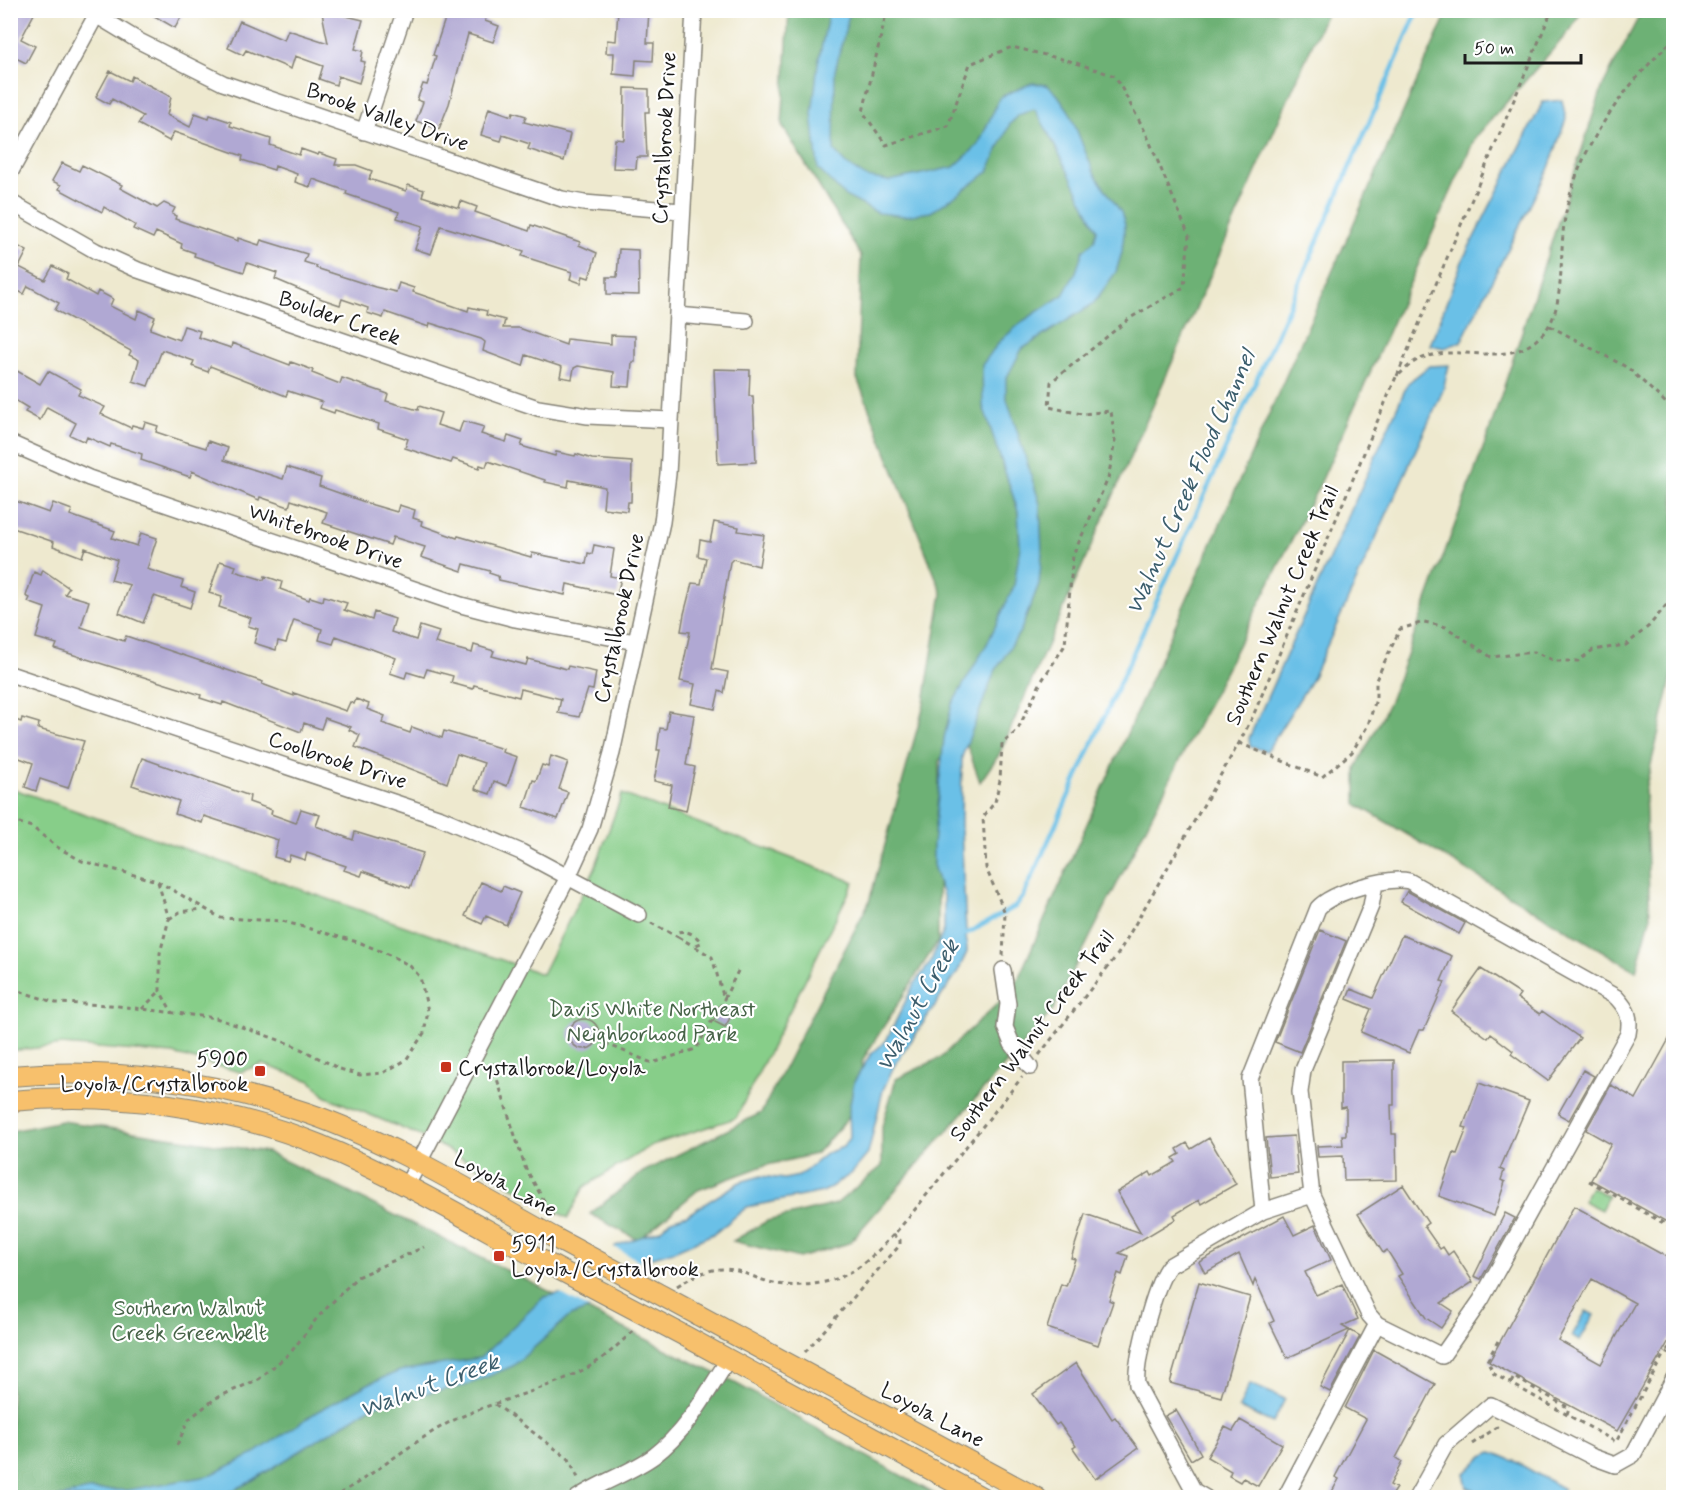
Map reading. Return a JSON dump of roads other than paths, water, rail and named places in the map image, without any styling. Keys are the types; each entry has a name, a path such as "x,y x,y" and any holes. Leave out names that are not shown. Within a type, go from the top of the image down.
{"main road":[{"name":"Loyola Lane","path":"10,1076 92,1073 201,1085 308,1114 418,1163 555,1229 698,1315 1037,1497"},
{"path":"10,1101 98,1098 156,1103 213,1113 309,1141 406,1187 983,1497"},
{"path":"728,1360 743,1339"}],"street":[{"path":"364,132 405,10"},
{"name":"Crystalbrook Drive","path":"406,1187 568,877 590,829 602,793 662,522 668,474 694,10"},
{"path":"10,173 98,13"},
{"name":"Brook Valley Drive","path":"98,13 201,74 364,132 562,199 681,211"},
{"name":"Boulder Creek","path":"10,202 96,251 138,270 538,408 588,416 670,420"},
{"path":"677,315 746,321"},
{"name":"Whitebrook Drive","path":"10,443 89,478 461,605 515,619 635,642"},
{"name":"Coolbrook Drive","path":"10,674 441,818 504,844 639,915"},
{"path":"1263,1211 1250,1088 1252,1070 1318,908 1329,899 1392,878 1409,881 1616,997 1626,1008 1630,1018 1628,1034 1481,1300 1442,1356 1377,1324 1368,1315 1312,1195 1300,1080 1371,906 1375,884"},
{"path":"1003,970 1008,1004 1005,1027 1012,1044 1030,1067"},
{"path":"1200,1494 1182,1469 1137,1385 1136,1377 1159,1280 1170,1266 1263,1211 1312,1195"},
{"path":"1285,1497 1377,1324"},
{"path":"578,1490 656,1455 686,1422 728,1360"},
{"path":"1416,1497 1446,1444 1491,1405 1593,1457 1615,1465 1633,1455 1674,1378"}],"water":[{"name":"Walnut Creek","path":"829,11 850,11 835,71 834,151 845,163 866,177 889,181 954,167 978,145 1000,97 1032,83 1047,85 1057,94 1069,111 1094,173 1121,212 1125,224 1122,252 1116,272 1093,304 1022,349 1006,379 1006,396 1040,504 1042,554 1039,584 1021,630 994,673 962,757 961,828 967,952 957,973 894,1066 883,1090 868,1154 851,1174 823,1192 747,1207 715,1233 674,1251 650,1258 604,1304 570,1316 513,1366 465,1386 398,1398 371,1407 250,1482 220,1497 56,1498 88,1490 127,1490 208,1476 252,1455 318,1411 370,1383 400,1371 480,1358 544,1297 572,1291 594,1280 615,1246 660,1230 671,1220 687,1215 740,1182 761,1176 784,1179 799,1176 827,1153 843,1147 850,1138 849,1110 854,1082 870,1055 886,1041 913,986 930,963 944,930 944,899 933,865 933,845 944,738 952,704 987,644 1014,586 1020,547 1018,511 983,406 982,365 999,342 1023,321 1063,295 1076,272 1083,251 1094,241 1097,230 1034,109 1019,115 1010,124 988,172 931,212 905,216 878,213 845,196 818,169 812,114 818,63"},
{"path":"1562,100 1566,119 1549,168 1461,342 1444,348 1430,345 1463,259 1543,102"},
{"path":"1449,365 1443,390 1312,679 1267,751 1250,747 1249,738 1408,383 1429,366"},
{"path":"1586,1311 1594,1315 1580,1340 1572,1336"},
{"path":"1250,1384 1285,1399 1273,1423 1239,1408"},
{"path":"1492,1452 1516,1462 1564,1489 1557,1497 1494,1497 1467,1488 1464,1474 1483,1456"}],"waterway":[{"name":"Walnut Creek Flood Channel","path":"964,935 1015,907 1023,897 1278,332 1418,10"}],"place":[{"name":"Crystalbrook/Loyola","path":"446,1067"},
{"name":"5900 Loyola/Crystalbrook","path":"260,1071"},
{"name":"5911 Loyola/Crystalbrook","path":"499,1256"}],"park label":[{"name":"Davis White Northeast Neighborhood Park","path":"652,1020"},
{"name":"Southern Walnut Creek Greenbelt","path":"189,1320"}]}
